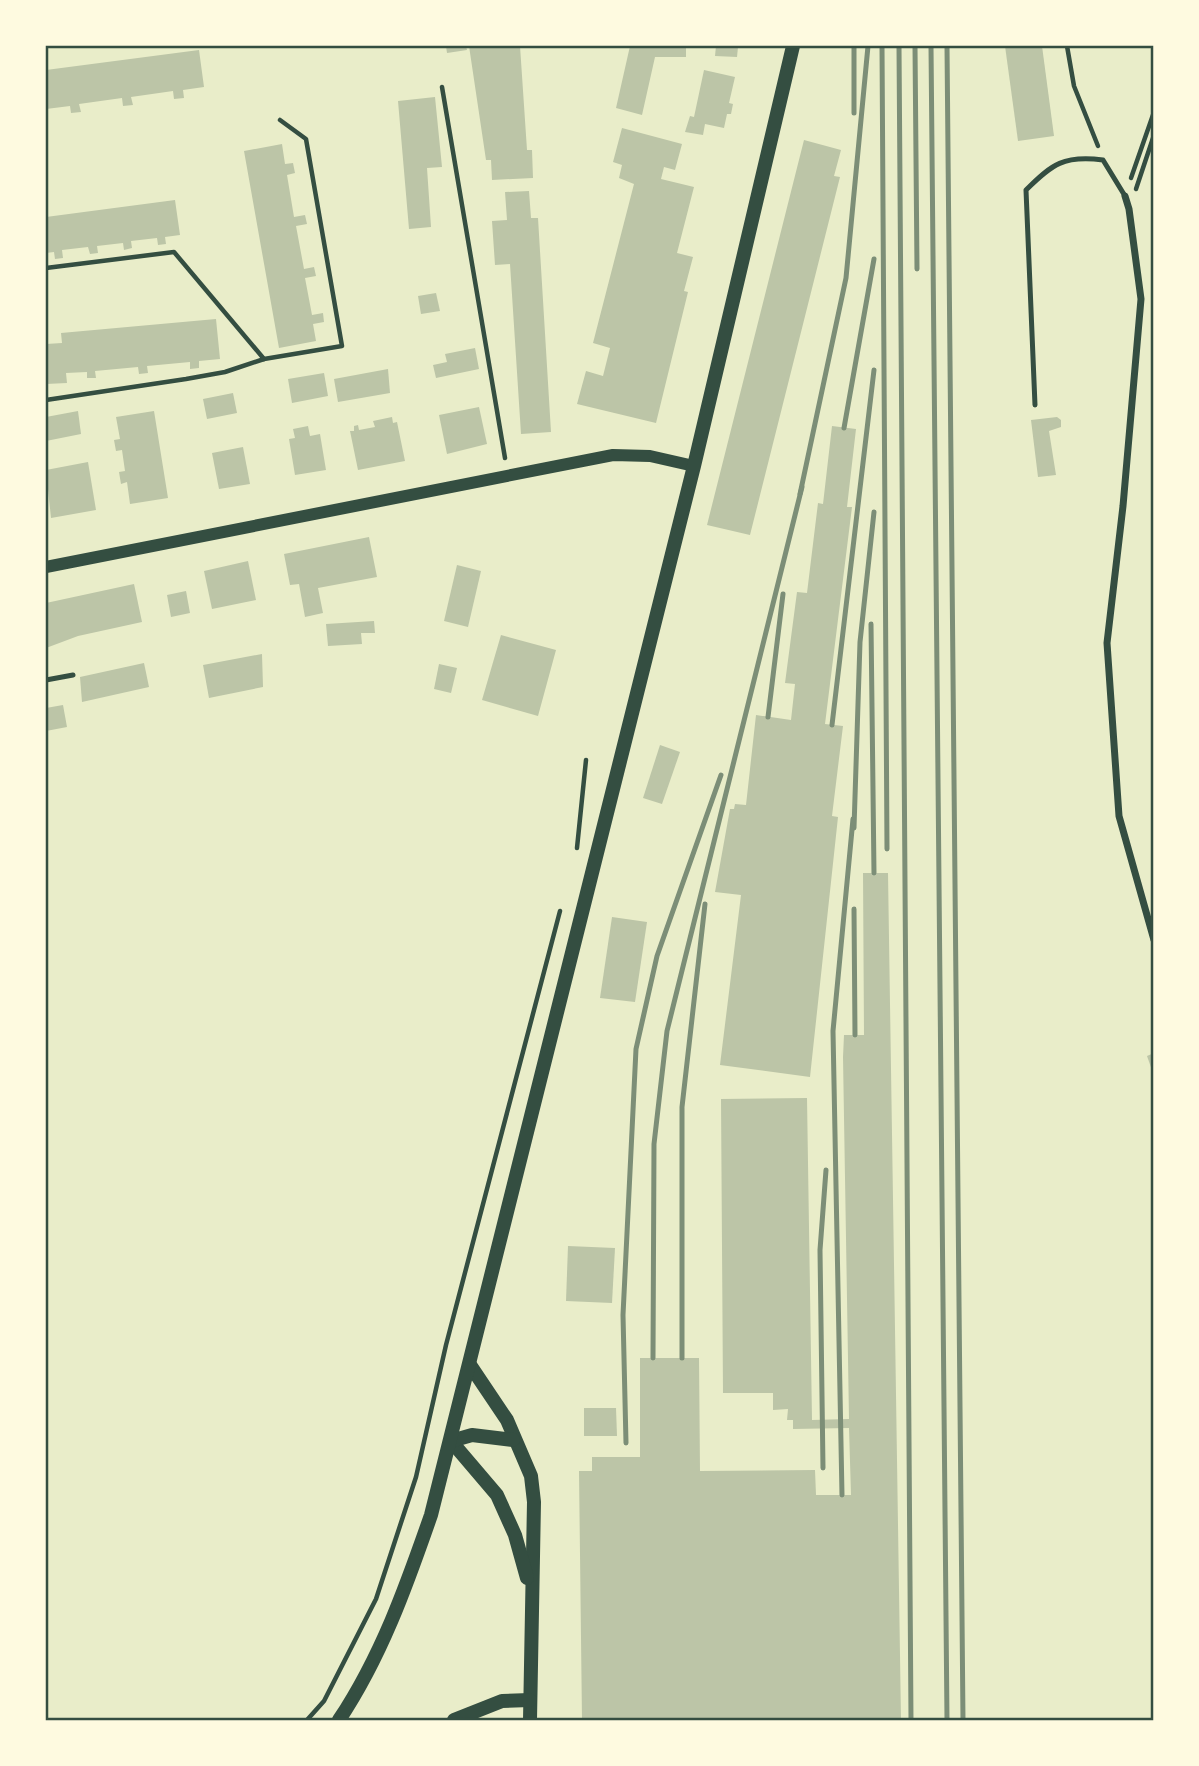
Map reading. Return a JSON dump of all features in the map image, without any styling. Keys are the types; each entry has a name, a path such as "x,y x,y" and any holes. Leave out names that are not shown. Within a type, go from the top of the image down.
{"main road":[{"path":"339,1720 380,1651 404,1593 431,1515 694,466 793,46"},
{"path":"470,1365 507,1420 513,1440 531,1476 534,1502 530,1720"},
{"path":"451,1441 472,1435 513,1440"},
{"path":"451,1441 497,1495 515,1535 531,1592"},
{"path":"454,1720 502,1701 530,1700"}],"street":[{"path":"1125,196 1141,299 1124,506 1107,643 1119,816 1153,940"},
{"path":"46,567 613,455 650,456 694,466"}],"lane":[{"path":"1035,405 1026,190 1050,166 1086,158 1103,160 1125,196"},
{"path":"46,680 73,675"}],"path":[{"path":"1067,46 1074,86 1103,160"},
{"path":"442,87 505,459"},
{"path":"1125,196 1153,112"},
{"path":"46,400 212,374 264,359 342,346 306,139 280,120"},
{"path":"1129,209 1153,135"},
{"path":"46,268 174,252 264,359"},
{"path":"577,849 586,760"},
{"path":"307,1720 324,1702 376,1599 412,1489 446,1345 563,900"}],"building":[{"path":"446,46 466,46 467,50 447,53"},
{"path":"469,46 520,46 527,150 532,150 533,178 492,180 491,160 486,160"},
{"path":"630,46 686,46 686,57 655,57 642,115 616,108"},
{"path":"716,46 738,47 737,57 715,56"},
{"path":"1005,46 1042,46 1054,136 1018,141"},
{"path":"199,50 204,87 183,90 184,98 174,99 173,91 131,97 133,105 123,106 122,98 79,104 81,112 71,113 70,106 46,109 46,70"},
{"path":"704,70 735,77 729,103 733,104 731,114 727,114 724,128 705,124 703,135 685,132 690,116 694,117"},
{"path":"435,97 442,167 427,168 431,227 409,229 398,101"},
{"path":"622,128 682,144 675,170 664,167 661,179 694,187 677,253 693,257 684,291 688,292 656,423 577,404 586,371 603,376 610,348 593,343 634,184 619,178 622,165 613,162"},
{"path":"804,140 841,150 834,176 840,177 750,535 707,525"},
{"path":"282,144 285,164 293,163 295,173 287,175 294,217 305,215 307,224 296,226 304,269 314,267 316,276 305,278 312,315 323,313 324,322 313,324 316,341 279,348 244,151"},
{"path":"529,191 531,218 538,218 551,432 521,434 510,264 495,265 492,221 507,220 505,192"},
{"path":"175,200 180,235 165,237 166,244 158,245 157,238 131,241 132,248 124,250 123,243 97,246 98,253 90,254 88,247 62,250 63,258 55,259 54,252 46,253 46,217"},
{"path":"436,293 440,311 421,314 418,296"},
{"path":"216,319 220,359 199,361 199,368 190,369 190,362 147,366 148,373 139,374 138,367 95,371 96,378 87,378 87,372 66,373 67,383 46,384 46,344 62,343 61,333"},
{"path":"475,348 479,369 436,378 433,365 447,362 445,354"},
{"path":"388,369 390,393 338,402 334,379"},
{"path":"324,373 328,396 292,403 288,379"},
{"path":"233,393 237,413 207,419 203,399"},
{"path":"479,407 487,444 447,454 439,415"},
{"path":"78,411 81,434 46,441 46,417"},
{"path":"154,411 168,498 130,504 127,482 121,484 119,472 125,471 122,450 116,451 114,440 120,439 116,417"},
{"path":"392,417 393,423 397,422 405,461 358,470 350,431 354,431 354,426 358,425 359,430 375,427 373,421"},
{"path":"1057,417 1061,420 1061,427 1049,431 1056,475 1038,477 1031,420"},
{"path":"308,426 310,436 320,434 326,470 295,475 289,439 295,438 293,429"},
{"path":"832,426 856,429 847,507 852,507 825,724 843,726 832,816 838,817 810,1077 720,1065 741,895 715,892 730,809 734,809 735,804 746,805 756,715 791,720 795,684 785,683 797,592 807,593 818,503 823,504"},
{"path":"243,447 250,484 219,489 212,453"},
{"path":"88,462 96,510 51,518 46,470"},
{"path":"369,537 377,577 318,588 323,613 305,617 299,584 290,585 284,554"},
{"path":"248,561 256,600 212,609 204,571"},
{"path":"457,565 481,571 468,627 444,621"},
{"path":"134,584 142,622 78,636 46,648 46,603"},
{"path":"186,591 190,613 171,617 167,595"},
{"path":"374,621 375,633 361,633 362,644 328,646 326,624"},
{"path":"501,635 556,650 538,716 482,700"},
{"path":"262,654 263,687 209,698 203,665"},
{"path":"144,663 149,687 82,702 80,677"},
{"path":"439,664 457,668 451,693 434,689"},
{"path":"63,705 67,727 46,731 46,708"},
{"path":"660,745 680,752 662,804 643,798"},
{"path":"863,873 888,873 901,1720 582,1720 579,1471 592,1471 592,1457 640,1457 640,1358 699,1358 700,1471 815,1470 816,1495 851,1495 849,1428 793,1429 793,1420 787,1420 788,1409 773,1410 773,1393 723,1393 721,1099 807,1098 812,1420 849,1419 843,1057 844,1035 864,1035"},
{"path":"612,917 647,922 635,1002 600,998"},
{"path":"1154,1053 1154,1073 1153,1073 1147,1056"},
{"path":"568,1246 615,1248 612,1303 566,1301"},
{"path":"584,1408 616,1408 617,1436 584,1436"}],"railway":[{"path":"854,46 854,113"},
{"path":"800,494 846,278 868,46"},
{"path":"882,46 887,849"},
{"path":"899,46 911,1720"},
{"path":"915,46 917,269"},
{"path":"931,46 947,1720"},
{"path":"947,46 963,1720"},
{"path":"844,428 874,259"},
{"path":"832,725 874,370"},
{"path":"653,1358 654,1144 667,1031 802,487"},
{"path":"854,828 860,642 874,512"},
{"path":"768,717 783,594"},
{"path":"871,624 874,873"},
{"path":"626,1443 623,1315 636,1049 657,956 721,775"},
{"path":"842,1495 833,1031 853,819"},
{"path":"682,1358 682,1107 705,904"},
{"path":"854,909 855,1035"},
{"path":"823,1468 820,1250 826,1170"}]}
